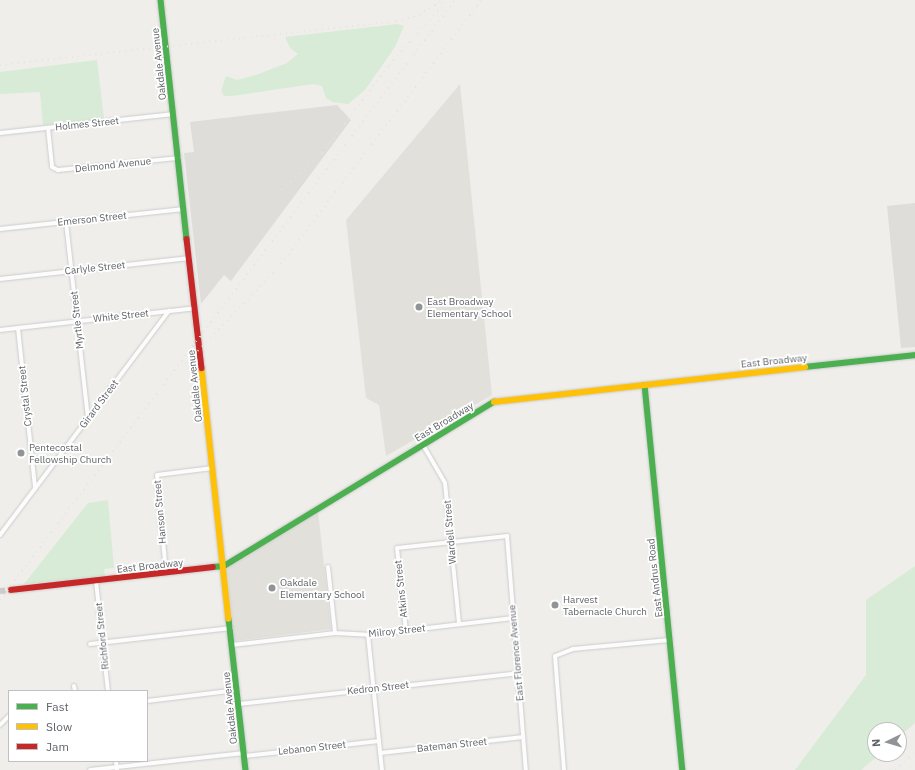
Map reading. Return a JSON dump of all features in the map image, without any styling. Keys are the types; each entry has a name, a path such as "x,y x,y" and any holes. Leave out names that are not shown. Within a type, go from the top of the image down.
{"street":[{"name":"Oakdale Avenue","path":"161,0 246,770"},
{"name":"Holmes Street","path":"0,133 174,114"},
{"name":"Delmond Avenue","path":"48,128 53,169 60,171 179,158"},
{"name":"Emerson Street","path":"0,229 184,209"},
{"name":"Myrtle Street","path":"66,222 88,418"},
{"name":"Carlyle Street","path":"0,279 190,258"},
{"name":"White Street","path":"0,330 195,308"},
{"name":"Girard Street","path":"0,535 169,311"},
{"name":"Crystal Street","path":"18,328 35,488"},
{"name":"East Broadway","path":"11,590 224,566 496,401 915,355"},
{"name":"East Andrus Road","path":"645,385 683,770"},
{"name":"Wardell Street","path":"423,445 445,483 459,624"},
{"name":"Hanson Street","path":"166,573 157,475 213,468"},
{"name":"East Florence Avenue","path":"450,542 507,536 526,770"},
{"name":"Atkins Street","path":"406,631 397,548 450,542"},
{"path":"328,567 335,633"},
{"name":"Richford Street","path":"96,580 108,690"},
{"name":"Milroy Street","path":"232,645 335,633 368,636 513,618"},
{"path":"90,644 231,628"},
{"path":"368,636 382,770"},
{"path":"564,770 555,656 580,648 670,640"},
{"name":"Kedron Street","path":"239,704 518,672"},
{"path":"74,686 75,690"},
{"path":"148,700 237,690"},
{"path":"0,725 8,717"},
{"name":"Bateman Street","path":"380,753 523,737"},
{"name":"Lebanon Street","path":"90,770 116,769 244,754 379,741"}],"shaded area":[{"name":"East Broadway Elementary School","path":"460,84 492,395 386,456 379,405 366,398 346,220"},
{"path":"337,105 351,120 231,281 224,275 201,304 184,153 194,152 190,122"},
{"path":"915,203 915,347 901,348 887,206"},
{"path":"318,511 331,629 234,641 227,567"}],"green space":[{"path":"397,24 404,26 395,47 365,90 348,104 332,102 326,98 322,86 313,84 232,96 224,96 221,91 226,76 237,80 256,75 287,63 298,54 290,48 285,37"},
{"path":"97,60 104,119 43,125 40,92 0,94 0,72"},
{"path":"108,500 114,568 104,569 105,576 24,584 88,503"},
{"path":"915,566 915,723 907,730 907,722 867,722 867,762 870,762 861,770 795,770 866,675 866,600"}],"tunnel":[{"path":"0,591 11,590"}],"railway":[{"path":"0,65 396,21 419,15 443,0"},
{"path":"0,600 455,0"},
{"path":"185,364 277,269 481,0"},
{"path":"277,194 322,153 389,65 445,3"},
{"path":"895,770 915,752"}],"traffic: fast":[{"path":"161,0 187,239"},
{"path":"805,367 915,355"},
{"path":"645,385 683,770"},
{"path":"213,567 224,566 494,402"},
{"path":"229,619 246,770"}],"traffic: slow":[{"path":"494,402 805,367"},
{"path":"202,368 229,619"}],"traffic: jam":[{"path":"187,239 202,368"},
{"path":"11,590 213,567"}],"place":[{"name":"East Broadway Elementary School","path":"419,307"},
{"name":"Pentecostal Fellowship Church","path":"21,453"},
{"name":"Oakdale Elementary School","path":"272,588"},
{"name":"Harvest Tabernacle Church","path":"555,605"}]}
